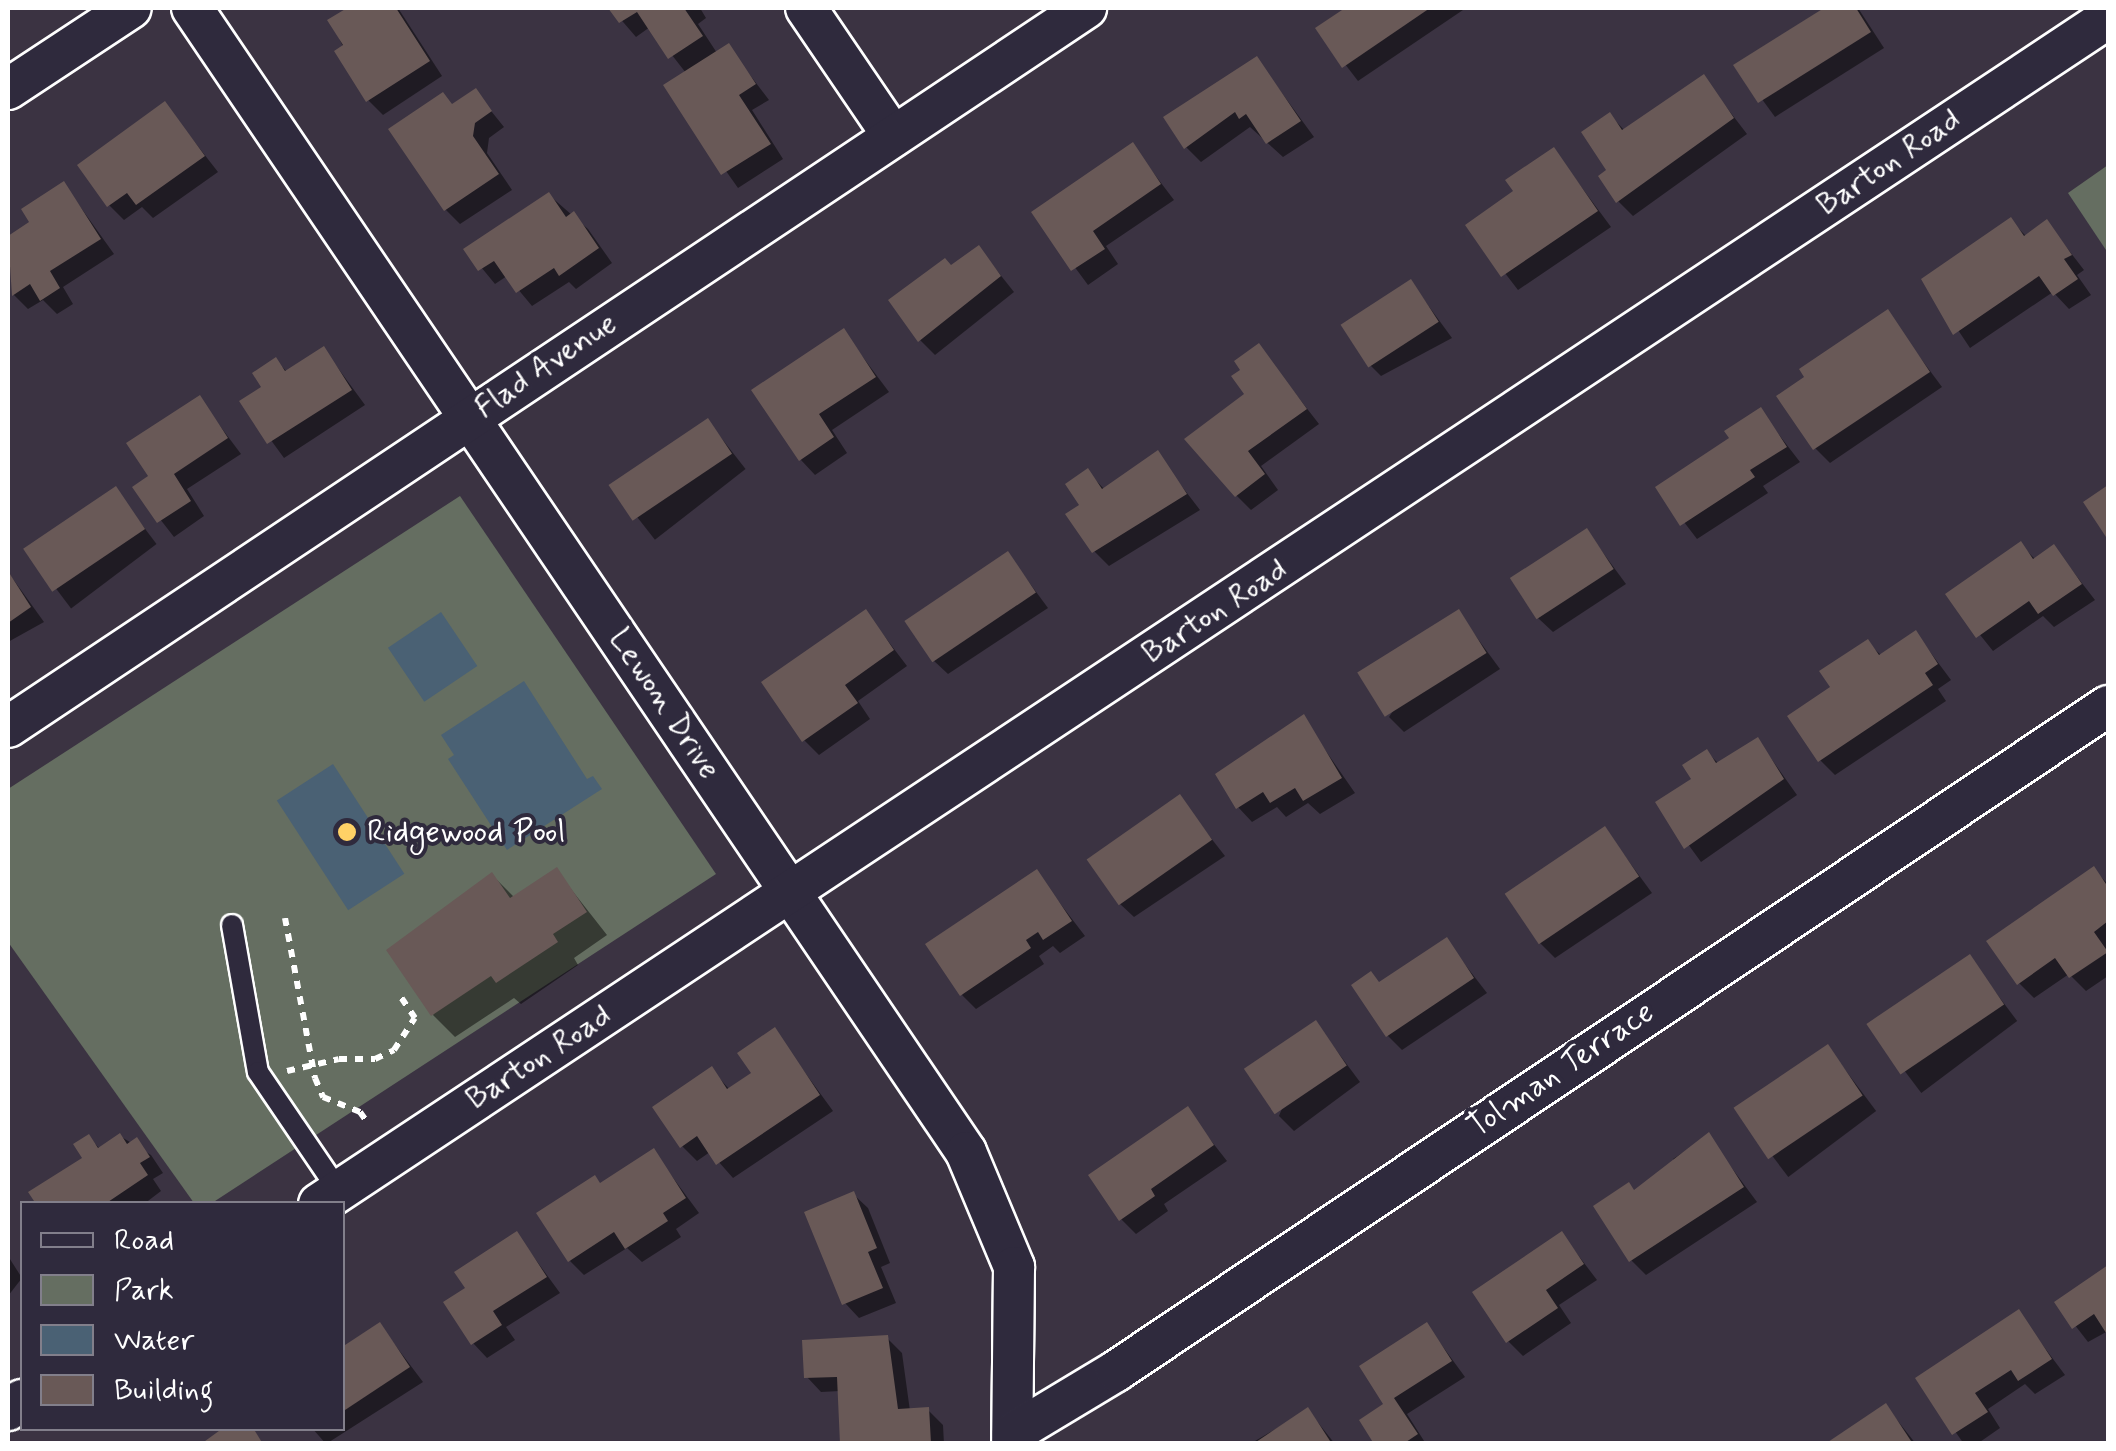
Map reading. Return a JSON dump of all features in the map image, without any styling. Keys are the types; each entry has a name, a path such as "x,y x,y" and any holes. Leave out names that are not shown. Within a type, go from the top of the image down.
{"street":[{"path":"8,89 131,8"},
{"name":"Lewon Drive","path":"192,8 966,1152 1014,1267 1012,1438"},
{"path":"806,8 893,136"},
{"name":"Flad Avenue","path":"8,727 1086,8"},
{"name":"Barton Road","path":"329,1197 2108,18"},
{"name":"Tolman Terrace","path":"1012,1438 2108,706"}],"lane":[{"path":"232,925 261,1076 329,1197"}],"path":[{"path":"285,918 312,1064 324,1097 360,1112 367,1122"},
{"path":"261,1076 312,1064 374,1059 394,1050 415,1018 401,997"}],"green space":[{"path":"2108,165 2108,253 2068,193"},
{"name":"Ridgewood Pool","path":"460,496 716,874 215,1201 193,1201 8,942 8,789"}],"water":[{"path":"441,612 477,666 424,702 388,648"},
{"path":"524,681 587,779 593,776 602,789 507,850 448,759 454,755 441,735"},
{"path":"333,764 404,874 348,910 277,800"}],"building":[{"path":"347,8 396,8 430,61 366,102 334,51 343,45 327,20"},
{"path":"608,8 684,8 703,36 668,59 637,12 619,23"},
{"path":"1345,8 1430,8 1342,68 1315,28"},
{"path":"1824,8 1856,8 1871,32 1758,103 1733,65"},
{"path":"729,43 756,84 739,95 771,144 721,175 663,85"},
{"path":"1257,56 1301,121 1266,144 1246,114 1239,119 1235,112 1184,149 1163,117"},
{"path":"1704,74 1734,118 1616,203 1598,176 1606,170 1581,132 1610,112 1622,130"},
{"path":"476,88 492,111 475,123 473,136 499,174 444,211 388,129 443,92 452,104"},
{"path":"165,101 205,156 136,205 127,193 107,207 77,165"},
{"path":"1133,142 1161,184 1093,231 1105,249 1071,271 1031,212"},
{"path":"1554,147 1598,211 1501,277 1465,225 1513,191 1505,180"},
{"path":"64,181 101,239 50,271 60,288 40,301 30,284 12,296 8,236 29,222 21,209"},
{"path":"549,192 566,217 574,211 599,248 559,276 554,268 516,293 494,261 478,271 463,249"},
{"path":"2011,217 2024,236 2047,219 2072,255 2064,259 2078,279 2053,296 2039,276 1953,335 1921,279"},
{"path":"979,245 1001,276 918,342 888,300 945,258 951,265"},
{"path":"1411,279 1439,322 1368,368 1341,325"},
{"path":"1888,309 1930,372 1813,450 1776,396 1804,377 1799,369"},
{"path":"844,328 876,377 819,414 834,437 799,461 751,390"},
{"path":"1259,343 1307,409 1248,451 1265,474 1235,497 1184,439 1244,394 1231,376 1240,370 1234,361"},
{"path":"324,346 352,390 267,444 239,401 261,387 252,373 276,357 285,371"},
{"path":"200,395 228,438 174,474 191,501 157,523 132,487 148,476 126,443"},
{"path":"1761,407 1787,447 1750,470 1755,477 1680,526 1655,487 1729,438 1724,431"},
{"path":"708,418 732,454 633,521 609,485"},
{"path":"1158,450 1187,494 1092,553 1065,514 1079,505 1065,484 1088,468 1102,489"},
{"path":"2108,485 2108,540 2083,502"},
{"path":"116,486 145,529 52,592 23,549"},
{"path":"1587,528 1614,569 1537,619 1510,578"},
{"path":"2021,541 2033,559 2054,544 2082,584 2038,614 2029,601 1976,638 1945,594"},
{"path":"1008,551 1036,592 932,662 904,621"},
{"path":"8,571 31,607 8,623"},
{"path":"866,609 894,650 845,685 858,703 802,742 761,682"},
{"path":"1459,609 1487,653 1385,717 1357,673"},
{"path":"1916,630 1938,664 1925,673 1933,685 1818,762 1787,716 1830,687 1819,671 1868,639 1879,655"},
{"path":"1304,714 1342,778 1303,801 1295,788 1270,803 1263,792 1236,809 1215,774"},
{"path":"1758,737 1784,779 1684,849 1655,802 1691,779 1682,765 1707,749 1716,763"},
{"path":"1180,794 1212,840 1119,905 1087,859"},
{"path":"1605,826 1639,877 1539,944 1505,894"},
{"path":"2094,866 2108,887 2108,921 2094,932 2108,952 2069,978 2055,958 2017,985 1986,941"},
{"path":"557,867 587,912 553,934 558,942 496,983 491,976 431,1016 386,950 492,872 510,898"},
{"path":"1037,869 1072,921 1043,940 1038,932 1026,940 1031,948 960,996 925,944"},
{"path":"1447,937 1474,978 1386,1037 1351,985 1371,971 1379,982"},
{"path":"1970,954 2004,1005 1900,1074 1866,1024"},
{"path":"1316,1020 1347,1066 1275,1114 1244,1069"},
{"path":"775,1027 820,1095 716,1165 697,1136 680,1148 652,1107 712,1066 727,1089 751,1073 737,1053"},
{"path":"1828,1044 1863,1095 1768,1159 1733,1108"},
{"path":"1188,1106 1214,1145 1151,1189 1155,1196 1119,1221 1088,1175"},
{"path":"1709,1132 1744,1187 1629,1262 1593,1206 1629,1182 1634,1190"},
{"path":"120,1133 127,1144 137,1137 150,1157 140,1163 148,1175 109,1201 34,1201 28,1192 82,1158 73,1144 89,1134 98,1148"},
{"path":"654,1148 686,1198 663,1213 668,1221 625,1249 614,1232 568,1262 536,1213 595,1175 600,1183"},
{"path":"854,1191 877,1248 868,1252 883,1288 842,1305 804,1212"},
{"path":"517,1231 547,1277 493,1311 502,1325 471,1345 443,1302 465,1288 454,1272"},
{"path":"1562,1231 1584,1264 1546,1290 1558,1308 1506,1343 1472,1292"},
{"path":"2108,1265 2108,1336 2094,1314 2072,1329 2054,1302"},
{"path":"2019,1309 2052,1359 2018,1381 2011,1370 1975,1393 1988,1412 1952,1435 1915,1378"},
{"path":"380,1322 410,1367 345,1410 345,1345"},
{"path":"1427,1322 1452,1361 1394,1398 1418,1434 1403,1444 1374,1444 1359,1420 1383,1404 1359,1366"},
{"path":"888,1335 898,1409 929,1407 931,1443 840,1444 837,1377 804,1378 802,1340"},
{"path":"1886,1403 1913,1444 1825,1444"},
{"path":"1308,1407 1332,1444 1253,1444"},
{"path":"219,1431 255,1431 263,1444 201,1444"}],"place":[{"name":"Ridgewood Pool","path":"347,832"}]}
